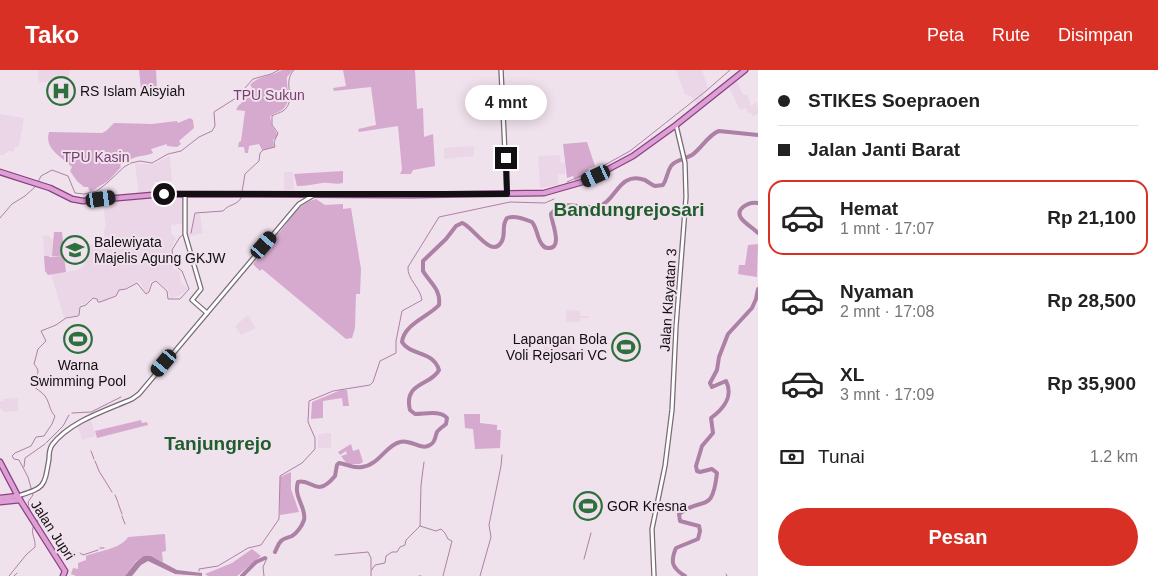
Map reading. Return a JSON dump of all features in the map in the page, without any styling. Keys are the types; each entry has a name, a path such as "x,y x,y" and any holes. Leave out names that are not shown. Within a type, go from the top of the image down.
{"main road":[{"path":"0,172 40,184 83,202 140,195 185,194 544,193 586,181 633,156 676,125 745,70"},
{"name":"Jalan Jupri","path":"0,462 64,574"},
{"path":"0,500 19,498"}],"street":[{"path":"501,70 507,194"},
{"name":"Jalan Klayatan 3","path":"654,576 652,529 662,477 674,383 676,327 686,197 685,163 676,125"},
{"path":"185,194 185,236 201,289 192,300 207,313"},
{"path":"19,498 40,488 44,484 51,447 82,420 132,399 143,389 300,204 315,195"}],"shaded area":[{"path":"39,70 70,70 67,79 49,84 48,81 39,83"},
{"path":"676,70 702,70 708,89 702,93 705,98 697,104 692,97 685,94"},
{"path":"736,79 743,95 747,94 751,106 756,102 758,114 752,116 746,108 740,110 728,85"},
{"name":"RS Islam Aisyiah","path":"69,83 75,97 67,103 50,101 49,88"},
{"path":"0,114 24,118 19,147 15,147 14,152 9,151 3,155 0,155"},
{"path":"474,146 474,156 444,159 444,148"},
{"path":"560,155 561,163 565,163 565,174 558,174 559,185 540,188 538,156"},
{"path":"170,156 172,181 165,182 165,189 163,189 163,182 154,182 154,193 139,194 135,164 154,164"},
{"path":"284,172 293,172 294,190 284,190"},
{"path":"184,197 183,224 171,225 171,233 176,238 170,250 173,269 179,271 181,282 188,289 178,296 170,298 168,290 156,280 150,282 149,291 146,293 140,282 137,282 118,291 116,295 106,300 98,302 96,297 91,298 87,304 82,304 79,307 79,315 64,318 51,274 77,270 84,266 80,246 104,243 106,200"},
{"path":"196,214 200,214 203,233 187,237 186,234 191,232"},
{"path":"43,235 50,236 50,239 53,239 52,256 44,256"},
{"path":"567,310 580,311 580,316 589,316 589,318 580,318 580,321 577,322 566,322"},
{"path":"248,315 256,328 241,335 235,326"},
{"path":"556,343 571,346 571,349 587,350 586,355 577,354 576,357 570,358 570,361 559,360 560,356 555,355 554,361 543,360 544,346 555,349"},
{"path":"18,398 18,411 3,412 0,409 0,401 3,401 3,399"},
{"path":"90,418 96,436 82,440 77,425"},
{"path":"331,433 331,448 318,448 318,435"},
{"path":"144,556 151,556 177,570 202,573 202,576 175,574 148,561 141,565 132,576 125,576 136,562"}],"green space":[{"path":"139,70 156,70 157,88 141,89"},
{"name":"TPU Sukun","path":"282,70 293,70 287,77 288,101 282,110 270,117 272,126 278,135 273,140 274,147 262,150 259,144 249,146 248,153 245,153 244,147 238,147 241,141 245,111 236,110 248,97 247,94 252,87 250,85 253,82"},
{"path":"343,70 415,70 417,109 423,108 424,137 433,134 435,166 413,170 411,174 400,174 402,170 398,126 359,132 358,129 376,125 371,87 334,91 333,88 346,86"},
{"name":"TPU Kasin","path":"190,118 193,120 194,128 179,141 181,144 177,147 167,146 167,144 151,149 153,153 136,157 120,165 121,167 108,181 90,192 88,187 84,187 77,181 70,171 72,167 54,152 48,138 49,132 102,133 114,123 152,124 177,121 178,123"},
{"path":"587,142 595,166 588,169 590,174 575,181 573,176 567,178 563,144"},
{"path":"343,171 343,183 337,184 325,183 297,186 294,174"},
{"path":"316,199 325,205 343,204 343,209 351,208 361,269 360,294 356,294 355,328 352,338 346,339 262,269 260,271 253,264 274,239 272,237 277,232 279,233 299,208"},
{"path":"54,232 62,232 63,242 68,242 69,251 63,252 62,256 52,256"},
{"path":"758,244 757,277 738,274 739,265 745,265 748,245"},
{"path":"44,256 64,256 66,272 48,275 45,271"},
{"path":"341,390 347,390 349,406 343,406 342,398 323,401 323,418 311,419 312,402"},
{"path":"464,414 480,414 480,423 497,425 497,430 501,430 500,448 475,449 473,429 465,428"},
{"path":"141,420 142,423 147,422 148,425 97,438 95,431"},
{"path":"351,444 353,451 359,449 363,462 360,464 347,464 341,456 347,454 346,451 340,455 338,452"},
{"path":"291,472 291,489 299,512 280,515 280,477"},
{"path":"165,534 166,551 162,552 163,562 151,556 136,561 125,576 76,576 71,574 73,568 78,569 78,563 86,560 86,556 115,547 128,537"},
{"path":"252,549 261,556 237,576 208,576 205,574 232,563"}],"waterway":[{"path":"38,182 41,176 52,170 68,176 75,193 84,194 97,191 131,163 140,161 152,163 168,154 181,151 199,137 212,131 215,126 214,112 236,98 253,79 279,70"},
{"path":"242,192 245,174 259,161 260,153 263,150 275,147 274,142 278,133 272,125 272,116 287,107 290,97 289,80 294,70"},
{"path":"567,182 601,167 630,151 730,70"},
{"path":"275,552 281,541 296,533 304,520 304,511 297,493 298,482 319,487 323,486 329,483 335,476 339,463 356,467 368,465 400,442 408,442 423,447 430,445 435,439 437,432 446,424 447,418 441,414 415,414 410,410 410,394 439,370 432,359 410,349 402,342 407,330 439,305 437,290 423,271 423,261 446,239 456,226 462,223 466,225 488,245 493,247 498,246 502,241 504,224 507,218 520,218 532,222 544,247 553,247 556,234 551,214 556,209 568,205 600,206 606,203 619,187 629,179 645,180 655,186 663,185 673,164 692,155 712,135 719,131 758,135"},
{"path":"0,218 12,204 36,186"},
{"path":"191,233 195,213 223,211 242,196"},
{"path":"199,571 199,569 218,566 248,548 261,545 279,519 280,476 302,463 315,449 315,438 308,422 309,401 333,391 370,385 373,382 380,361 396,353 396,341 402,311 422,300 409,275 408,267 439,217 510,202 545,203 554,199"},
{"path":"758,203 752,203 743,207 739,214 758,233"},
{"path":"30,511 28,502 33,495 28,477 19,460 14,459 12,456 31,446 36,437 44,436 55,416 45,396 32,385 38,373 34,364 38,349 46,341 41,331 56,325 66,318 78,316 80,307 86,305 93,298 100,302 116,296 119,290 126,289 137,283 146,294 149,292 152,283 156,281 167,291 168,299 180,299 189,289 182,271 174,265 172,250 183,235"},
{"path":"685,576 673,564 674,553 676,548 698,539 700,531 699,526 680,521 679,514 694,506 705,503 712,495 717,473 712,469 700,472 697,471 696,466 702,446 713,433 711,418 723,407 729,392 726,381 712,387 710,383 717,370 719,357 728,334 752,308 758,289"},
{"path":"72,413 91,412 121,397"},
{"path":"46,443 63,426 69,415"},
{"path":"24,467 25,458 45,444"},
{"path":"91,451 94,459"},
{"path":"480,576 491,537 489,525 502,455"},
{"path":"95,461 112,492"},
{"path":"424,462 421,485 420,526 436,531 441,529 448,539 452,541 443,576"},
{"path":"115,495 118,502"},
{"path":"118,503 122,514"},
{"path":"122,516 125,524"},
{"path":"9,576 35,547 32,530 38,522 37,520"},
{"path":"371,576 371,571 375,565 385,563 386,556 392,552 397,552 400,547 405,545 406,540 420,526"},
{"path":"584,559 591,533"},
{"path":"62,550 67,550"},
{"path":"68,550 76,554"},
{"path":"80,553 83,555 98,550"},
{"path":"335,555 368,552 371,558 371,570"},
{"path":"242,576 256,562 265,558"},
{"path":"264,576 263,567 267,558"},
{"path":"14,576 17,573"}],"place":[{"name":"RS Islam Aisyiah","path":"61,91"},
{"name":"Balewiyata Majelis Agung GKJW","path":"75,250"},
{"name":"Warna Swimming Pool","path":"78,339"},
{"name":"Lapangan Bola Voli Rejosari VC","path":"626,347"},
{"name":"GOR Kresna","path":"588,506"}],"district":[{"name":"Bandungrejosari","path":"629,209"},
{"name":"Tanjungrejo","path":"218,443"}],"route":[{"path":"164,194 507,194 506,158"}]}
